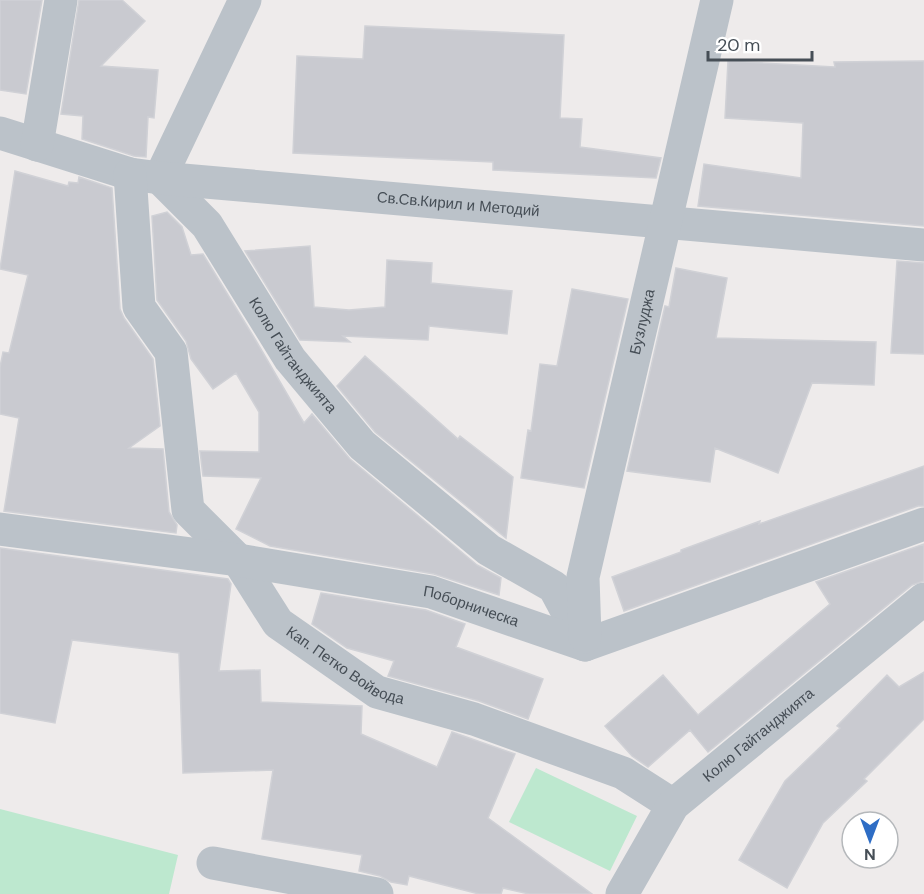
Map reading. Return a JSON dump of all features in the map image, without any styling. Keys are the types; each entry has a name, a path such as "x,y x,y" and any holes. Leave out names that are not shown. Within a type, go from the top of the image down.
{"street":[{"path":"37,146 61,0"},
{"path":"145,176 245,0"},
{"name":"Бузлуджа","path":"585,645 583,577 717,0"},
{"name":"Св.Св.Кирил и Методий","path":"1,138 145,176 924,245"},
{"name":"Кап. Петко Войвода","path":"145,176 139,307 171,352 188,510 238,560 278,623 377,693 474,719 623,773 673,805"},
{"name":"Колю Гайтанджията","path":"145,176 207,225 291,359 362,444 489,550 554,587 585,645"},
{"path":"585,645 924,524"},
{"name":"Поборническа","path":"0,529 238,560 431,592 585,645"},
{"name":"Колю Гайтанджията","path":"622,894 673,805 924,599"},
{"path":"213,863 377,894"}],"green space":[{"path":"536,768 637,816 610,871 509,822"},
{"path":"0,809 178,855 169,894 0,894"}],"building":[{"path":"0,0 42,0 26,94 0,90"},
{"path":"79,0 122,0 145,21 101,66 158,70 154,118 148,117 146,157 134,156 82,139 83,116 61,114"},
{"path":"365,26 564,35 560,118 582,119 580,147 661,158 656,178 493,170 493,162 293,153 297,56 363,59"},
{"path":"728,61 835,67 834,62 924,61 924,226 698,206 704,164 801,178 803,123 725,118"},
{"path":"15,171 68,186 69,182 78,183 79,177 112,188 120,309 153,359 160,426 129,448 163,449 169,512 177,525 176,533 4,511 19,418 0,414 0,367 3,352 9,353 28,275 0,269"},
{"path":"167,212 182,227 191,255 203,254 304,423 312,414 350,459 477,565 501,578 499,595 434,574 270,546 236,529 261,478 203,476 200,451 259,452 259,412 236,373 213,389 191,359 186,341 157,300 152,216"},
{"path":"310,246 314,307 349,310 385,307 387,260 432,263 431,283 512,291 507,334 429,326 428,340 343,336 350,342 300,340 245,251"},
{"path":"897,261 924,263 924,354 891,353"},
{"path":"676,268 727,278 716,338 876,342 874,385 812,383 778,473 715,448 710,482 627,471 665,306 669,307"},
{"path":"572,289 628,299 584,488 521,478 528,430 531,431 540,364 557,366"},
{"path":"365,356 458,439 460,436 513,477 506,538 375,432 337,386"},
{"path":"924,466 924,506 918,506 624,611 612,577 760,521 759,524"},
{"path":"924,544 924,581 912,585 708,752 690,730 648,767 632,756 605,726 663,675 698,715 830,604 816,582"},
{"path":"0,548 228,579 231,584 219,671 260,670 261,702 362,706 361,734 437,767 452,732 515,754 488,818 592,894 529,894 503,888 501,894 479,894 409,876 407,885 359,871 362,855 262,839 273,770 183,773 179,653 72,640 55,723 0,713"},
{"path":"321,593 426,610 465,624 456,647 543,679 528,719 479,701 388,676 394,661 347,648 312,624"},
{"path":"924,672 924,719 864,779 867,781 823,823 787,888 739,860 785,781 840,728 837,726 887,675 899,687"}]}
